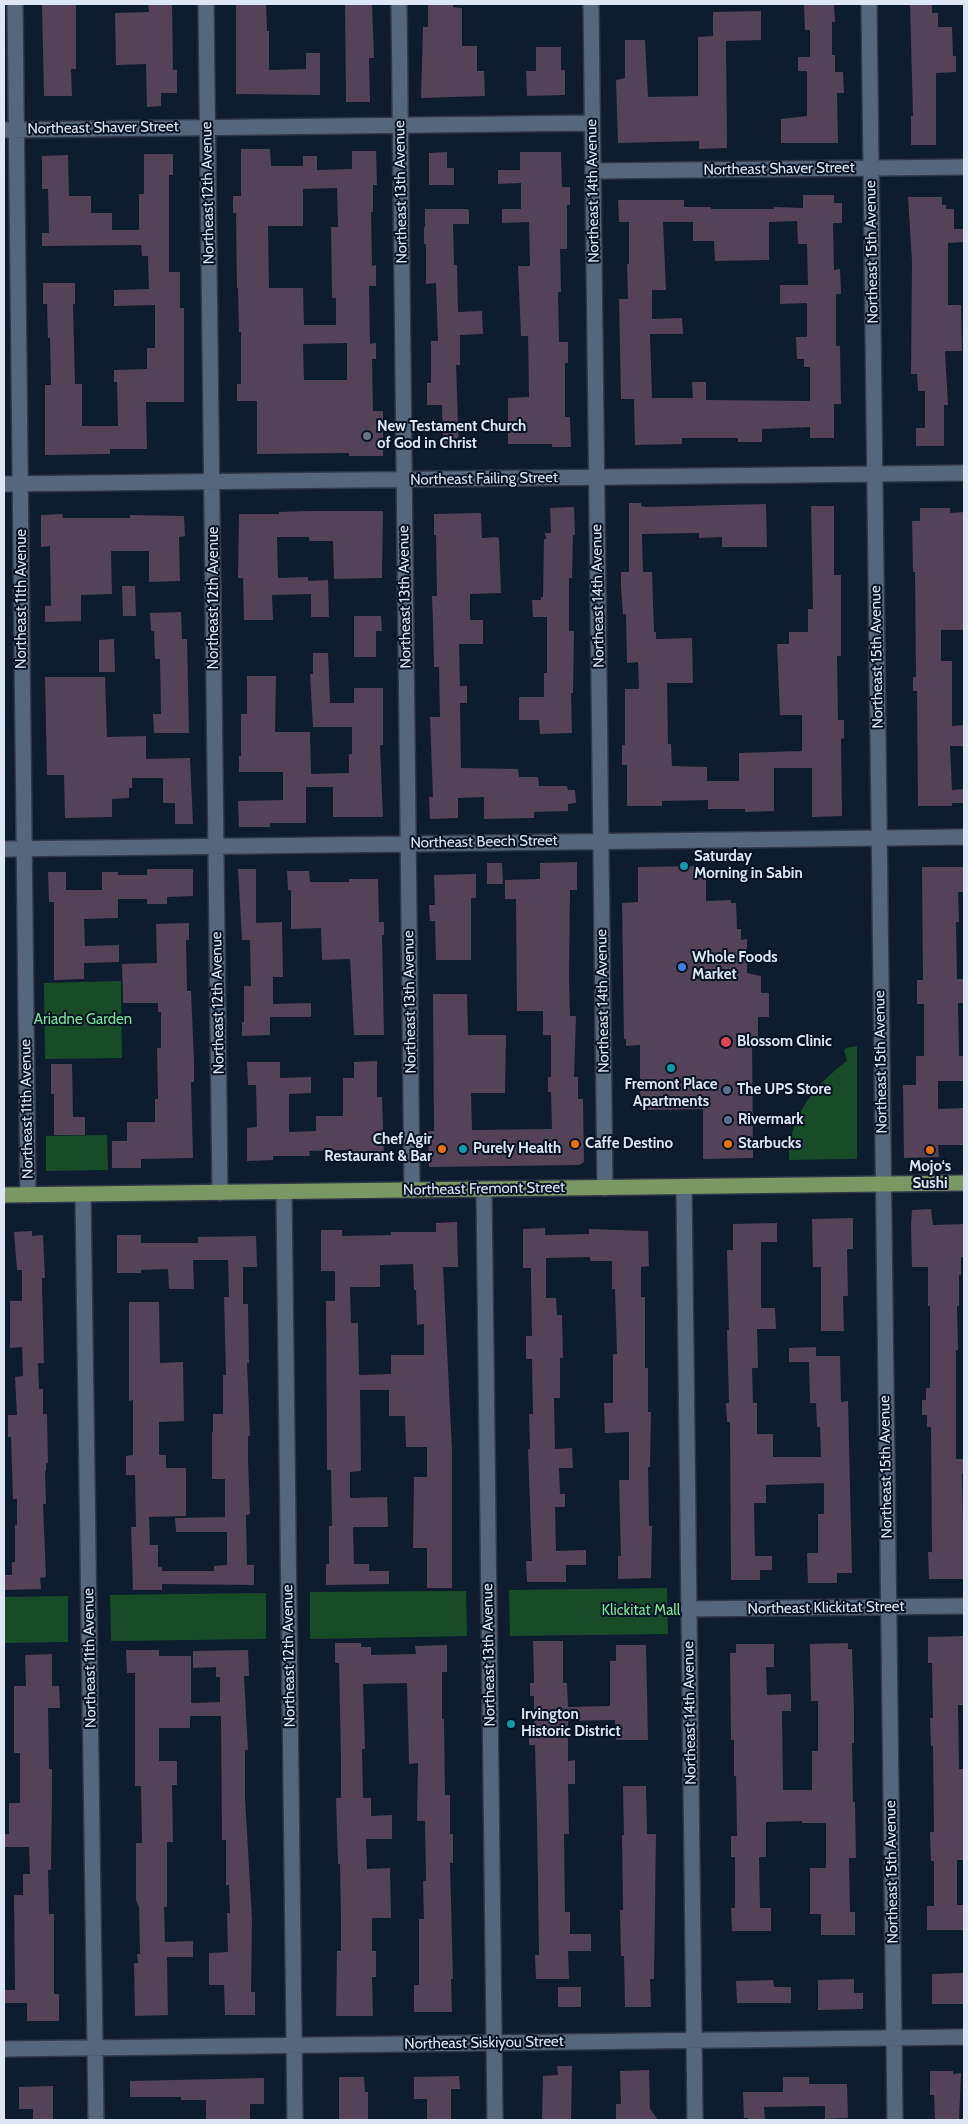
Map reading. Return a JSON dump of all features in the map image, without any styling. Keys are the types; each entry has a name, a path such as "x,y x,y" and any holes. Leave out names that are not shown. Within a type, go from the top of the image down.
{"main road":[{"name":"Northeast Fremont Street","path":"4,1195 964,1183"}],"street":[{"name":"Northeast 11th Avenue","path":"15,4 10,130 21,484 23,849 28,1195"},
{"name":"Northeast 12th Avenue","path":"206,4 220,1193"},
{"name":"Northeast 13th Avenue","path":"399,4 412,1190"},
{"name":"Northeast 14th Avenue","path":"591,4 605,1188"},
{"name":"Northeast 15th Avenue","path":"869,4 895,2120"},
{"name":"Northeast Shaver Street","path":"10,130 207,126 592,123"},
{"name":"Northeast Shaver Street","path":"593,171 964,167"},
{"name":"Northeast Failing Street","path":"4,484 964,473"},
{"name":"Northeast Beech Street","path":"4,849 601,840 964,837"},
{"name":"Northeast 14th Avenue","path":"684,1187 695,2120"},
{"name":"Northeast 13th Avenue","path":"484,1189 495,2120"},
{"name":"Northeast 12th Avenue","path":"284,1192 296,2120"},
{"name":"Northeast 11th Avenue","path":"83,1195 96,2120"},
{"name":"Northeast Klickitat Street","path":"688,1609 964,1606"},
{"name":"Northeast Siskiyou Street","path":"4,2049 964,2037"}],"green space":[{"name":"Ariadne Garden","path":"121,981 122,1058 45,1059 44,983"},
{"path":"857,1046 857,1159 789,1160 793,1130 805,1104 824,1081 847,1061 844,1050"},
{"path":"107,1135 108,1170 46,1171 46,1136"},
{"name":"Klickitat Mall","path":"667,1588 668,1634 510,1636 509,1590"},
{"path":"466,1591 467,1636 310,1639 310,1592"},
{"path":"266,1593 266,1639 111,1641 110,1595"},
{"path":"68,1596 68,1642 4,1643 4,1597"}],"building":[{"path":"42,4 76,4 76,69 71,69 72,96 44,96"},
{"path":"148,4 172,4 173,70 177,70 177,93 161,93 161,106 147,107 146,64 116,65 115,13 149,12"},
{"path":"236,4 266,4 267,31 269,31 269,70 306,69 306,53 320,53 320,95 236,94"},
{"path":"345,4 372,4 374,58 369,58 370,102 346,102"},
{"path":"428,4 453,4 453,7 462,8 462,46 477,46 477,71 484,71 485,96 421,98 423,27 428,27"},
{"path":"834,4 835,22 832,22 832,55 835,55 835,72 843,72 844,93 837,93 838,143 781,143 781,119 807,116 807,71 798,71 798,57 810,57 810,30 805,30 804,5"},
{"path":"910,4 932,4 932,13 938,13 938,27 952,27 953,56 956,56 956,72 936,73 936,145 911,145 911,116 913,116"},
{"path":"761,11 761,40 726,41 727,148 699,149 699,141 618,143 616,80 625,78 625,40 645,40 648,97 698,96 698,37 713,36 713,12"},
{"path":"536,47 561,47 561,70 565,70 565,95 527,96 526,71 536,71"},
{"path":"241,149 270,149 271,166 303,166 303,156 317,156 317,170 352,169 352,151 376,151 377,185 373,185 373,212 371,212 372,266 376,265 376,286 369,286 370,344 376,343 376,359 372,359 373,411 383,411 383,456 349,456 349,453 257,454 257,401 237,401 237,384 241,384 241,332 239,332 237,288 236,213 233,213 233,196 241,196","holes":["337,188 338,227 331,227 332,298 336,298 336,325 304,325 303,288 269,288 268,226 303,226 303,189","347,343 347,380 304,380 303,344"]},
{"path":"447,152 447,168 454,168 454,185 429,185 429,153"},
{"path":"520,152 561,152 562,187 570,187 570,205 567,205 567,249 560,249 561,292 558,292 559,342 568,342 568,363 565,363 565,417 570,417 571,447 552,447 552,444 508,444 508,398 529,397 528,336 521,336 518,266 530,266 529,222 502,223 502,209 521,209 521,183 498,184 498,170 520,170"},
{"path":"144,154 173,154 173,175 169,175 169,272 180,272 180,308 184,308 184,402 146,402 147,449 110,449 110,454 45,455 45,385 51,385 50,338 48,338 47,304 43,304 43,283 75,283 75,304 73,304 75,384 82,384 82,426 118,426 117,382 114,382 114,370 147,369 147,348 155,348 155,305 114,306 114,290 149,289 148,256 142,256 141,245 42,246 42,233 49,233 48,189 42,189 42,156 68,155 69,196 91,196 91,213 112,213 112,230 139,230 139,194 144,194"},
{"path":"803,195 834,195 834,203 842,203 842,223 833,223 834,270 840,269 841,294 836,294 836,346 840,346 841,404 834,404 834,438 810,438 810,427 762,429 762,442 738,442 738,438 682,438 682,444 635,445 634,399 621,399 619,299 628,299 629,222 619,222 618,200 684,200 684,207 711,207 711,209 803,208","holes":["797,221 798,244 807,244 808,285 780,285 780,304 807,303 807,337 796,337 797,359 804,359 804,367 810,367 810,401 706,400 706,382 692,382 693,398 652,398 650,334 683,334 682,318 652,319 652,290 666,290 663,222 693,222 693,241 714,241 715,261 769,260 769,222"]},
{"path":"908,197 942,197 942,205 946,205 946,209 954,209 954,229 964,229 964,242 948,243 948,305 961,305 962,351 945,351 948,405 944,405 944,446 916,446 916,428 925,428 925,391 918,391 917,374 911,374 912,261"},
{"path":"425,209 468,209 469,211 469,224 453,224 454,265 457,265 458,312 482,311 483,334 460,335 460,365 456,365 459,448 443,448 442,405 427,405 427,383 431,383 431,341 438,341 436,283 426,284"},
{"path":"629,503 641,503 641,506 646,507 766,504 767,547 722,547 722,537 699,538 699,533 642,534 643,572 652,572 654,632 656,632 656,639 692,638 693,683 667,683 668,744 671,744 672,766 707,767 707,781 739,781 739,753 802,751 802,715 780,715 777,644 789,644 789,632 808,632 808,609 813,609 811,506 834,506 834,575 841,575 841,656 837,656 838,720 844,720 844,738 841,739 842,816 812,817 812,768 774,768 774,811 745,812 745,809 708,809 708,800 662,801 662,806 627,806 627,765 622,765 622,745 625,745 625,689 639,689 638,662 627,663 626,614 623,615 621,587 621,572 629,572"},
{"path":"574,507 575,535 573,535 572,578 569,578 569,631 574,631 573,693 571,693 572,733 540,734 539,720 519,720 519,697 544,697 544,673 547,673 547,617 533,617 532,600 541,600 541,597 543,597 544,539 546,539 545,533 551,533 550,508"},
{"path":"920,508 950,508 950,513 964,512 964,630 941,630 941,661 952,661 952,726 964,725 964,746 950,746 952,790 964,789 964,803 952,803 952,806 918,806 917,691 913,691 913,677 916,677 915,572 913,572 912,521 920,521"},
{"path":"383,511 382,578 334,579 333,541 309,541 309,537 277,537 278,578 308,577 308,581 328,580 329,617 311,617 311,594 272,595 273,620 244,620 243,578 238,578 239,514 279,514 279,512"},
{"path":"481,513 482,538 498,537 499,540 501,593 470,594 470,620 483,620 483,644 459,644 460,686 467,686 467,703 460,703 461,768 518,769 519,777 538,777 539,786 567,786 568,790 575,790 576,803 568,804 568,811 534,812 534,818 484,819 484,797 458,798 458,818 430,819 429,797 433,797 430,717 440,717 439,667 434,667 432,596 437,596 434,514"},
{"path":"62,514 63,518 130,518 130,515 184,516 185,536 179,537 180,581 149,582 149,551 111,551 112,594 81,595 81,621 45,622 45,606 51,606 50,546 41,547 41,515"},
{"path":"122,586 135,586 136,616 123,616"},
{"path":"181,612 182,639 187,639 189,733 154,733 153,714 161,714 160,659 155,659 154,631 151,631 150,613"},
{"path":"354,616 381,616 382,631 376,631 376,657 354,657"},
{"path":"114,639 115,672 99,672 99,640"},
{"path":"313,653 328,653 330,703 354,703 354,688 383,688 383,745 380,745 383,817 333,817 333,787 306,787 306,823 270,823 270,827 239,827 238,801 283,800 283,772 239,772 241,714 247,714 247,676 276,676 275,732 310,732 311,774 349,773 349,754 352,754 352,727 313,727 310,674 313,674"},
{"path":"45,677 105,677 107,737 146,736 146,759 190,758 193,824 175,824 175,803 163,803 163,778 132,778 129,798 112,799 112,817 65,818 64,775 47,775"},
{"path":"577,862 577,890 570,890 569,979 570,1016 576,1016 574,1077 578,1077 578,1099 583,1099 584,1162 579,1165 429,1167 428,1131 434,1131 433,994 467,994 468,1035 506,1035 505,1093 471,1093 472,1130 552,1129 551,1092 548,1092 548,1077 551,1077 551,1035 543,1035 543,1011 517,1011 516,899 505,899 505,880 540,879 540,863"},
{"path":"487,863 502,863 503,884 487,884"},
{"path":"700,866 700,873 706,873 706,901 731,900 731,903 736,903 737,929 741,929 741,940 747,939 747,973 761,976 761,993 769,993 769,1017 758,1017 758,1038 752,1038 753,1158 703,1159 703,1109 648,1110 648,1100 640,1100 640,1045 626,1046 626,1039 624,1039 622,903 638,902 638,867"},
{"path":"922,867 964,867 964,892 958,892 959,922 956,922 957,979 964,979 964,1003 958,1003 959,1056 963,1056 963,1081 938,1081 938,1109 964,1108 964,1145 938,1145 939,1157 904,1158 903,1085 916,1085 916,1056 924,1056 924,1004 917,1004 917,980 923,980"},
{"path":"147,869 193,869 193,896 167,897 167,904 147,904 147,899 118,899 118,918 84,919 85,946 119,945 119,962 84,963 84,979 54,980 54,902 49,902 48,872 66,872 66,890 102,890 102,872 118,872 118,875 147,875"},
{"path":"238,869 256,869 256,923 282,922 283,977 273,977 273,1004 311,1003 311,1017 270,1017 270,1035 242,1036 244,986 251,986 250,940 242,940"},
{"path":"287,871 309,871 310,882 349,882 349,879 378,879 379,922 384,922 384,935 382,935 384,1035 354,1035 350,959 322,960 321,928 291,929 291,890 288,890"},
{"path":"476,874 476,898 471,898 471,960 436,960 435,921 430,921 429,905 435,905 434,875"},
{"path":"189,923 189,940 186,940 187,991 191,991 194,1061 194,1082 191,1082 193,1158 141,1159 141,1168 112,1168 112,1141 127,1141 127,1122 155,1122 155,1099 158,1099 157,1048 161,1048 161,1012 158,1012 158,1003 123,1003 122,964 157,963 156,924"},
{"path":"377,1061 377,1097 382,1097 384,1158 347,1158 347,1150 309,1151 310,1156 273,1156 273,1160 247,1161 247,1128 257,1127 256,1085 248,1085 247,1062 280,1062 280,1078 311,1077 311,1093 289,1094 289,1132 316,1131 316,1116 343,1116 343,1078 354,1078 354,1062"},
{"path":"51,1064 72,1064 73,1117 85,1117 85,1135 54,1135 54,1094 51,1094"},
{"path":"931,1209 933,1225 964,1224 964,1257 961,1257 959,1306 957,1306 956,1459 964,1459 964,1473 962,1473 964,1579 929,1579 928,1552 932,1552 931,1427 927,1427 927,1415 922,1415 922,1400 926,1400 926,1388 930,1388 930,1306 928,1306 928,1267 912,1267 911,1226 912,1210"},
{"path":"853,1218 853,1249 847,1249 848,1296 843,1296 844,1331 821,1331 821,1267 813,1267 812,1219"},
{"path":"457,1222 458,1267 443,1267 452,1450 452,1588 427,1588 427,1548 413,1548 414,1477 427,1477 427,1447 406,1447 405,1416 389,1416 389,1390 360,1390 361,1471 350,1472 350,1498 387,1497 388,1527 353,1527 354,1564 369,1564 369,1571 389,1571 389,1584 326,1585 326,1564 329,1564 329,1526 332,1526 331,1470 327,1470 326,1301 335,1301 335,1271 321,1271 321,1230 342,1230 342,1236 391,1235 391,1232 436,1232 436,1223","holes":["413,1264 414,1290 416,1290 417,1325 424,1324 424,1355 391,1355 391,1374 359,1375 358,1323 351,1323 350,1287 380,1287 380,1265"]},
{"path":"777,1223 777,1242 761,1242 761,1308 775,1308 776,1329 757,1329 758,1368 752,1368 753,1403 757,1403 757,1434 773,1434 773,1457 821,1457 820,1427 817,1427 816,1403 810,1403 809,1362 789,1362 789,1348 816,1347 816,1356 840,1356 841,1402 848,1401 852,1573 837,1573 837,1583 808,1583 807,1553 818,1553 818,1514 824,1514 824,1483 766,1485 766,1503 754,1503 755,1556 772,1556 772,1570 760,1570 760,1580 731,1580 730,1422 727,1422 726,1403 729,1403 727,1250 733,1250 733,1224"},
{"path":"545,1228 545,1235 589,1234 589,1229 648,1231 649,1266 641,1267 641,1297 645,1297 645,1368 648,1368 648,1412 651,1412 650,1467 648,1467 649,1526 652,1526 651,1578 618,1579 618,1556 621,1556 619,1480 629,1480 629,1432 605,1433 604,1403 613,1403 613,1354 617,1354 615,1289 612,1289 612,1261 590,1261 590,1257 546,1258 546,1298 556,1298 557,1315 562,1315 563,1358 560,1358 560,1398 554,1398 555,1449 572,1448 573,1468 559,1468 560,1494 565,1494 565,1507 555,1507 556,1551 586,1550 586,1565 566,1565 566,1582 527,1582 526,1561 532,1561 528,1449 530,1449 529,1414 533,1414 532,1359 526,1359 526,1336 532,1336 531,1268 523,1268 523,1229"},
{"path":"32,1231 32,1236 43,1235 45,1278 42,1278 44,1363 38,1363 39,1389 43,1389 43,1414 47,1414 48,1463 46,1463 45,1471 46,1504 43,1504 46,1577 40,1578 41,1589 4,1590 4,1575 12,1575 12,1562 15,1562 15,1525 17,1525 17,1499 13,1499 11,1437 8,1437 8,1415 17,1415 15,1377 23,1376 22,1347 10,1348 10,1301 22,1301 22,1270 17,1270 14,1232"},
{"path":"117,1235 141,1235 141,1243 198,1243 198,1237 256,1236 257,1267 243,1267 243,1304 248,1304 249,1363 247,1363 250,1436 248,1436 248,1460 250,1514 246,1515 247,1565 254,1565 254,1585 162,1584 162,1590 133,1590 131,1527 136,1527 135,1475 126,1475 126,1456 133,1455 133,1400 129,1401 129,1302 159,1302 160,1363 183,1362 184,1421 159,1422 159,1455 166,1455 166,1468 186,1468 186,1516 149,1517 150,1545 158,1545 158,1567 162,1567 162,1571 214,1571 214,1566 227,1565 227,1532 176,1532 175,1518 225,1517 225,1479 212,1479 212,1432 213,1414 223,1414 223,1375 226,1375 224,1297 229,1297 228,1260 193,1260 194,1289 169,1289 168,1269 141,1270 141,1273 117,1273"},
{"path":"964,1636 964,1705 958,1705 959,1769 963,1769 964,1790 964,1860 957,1860 957,1905 964,1905 964,1930 927,1930 927,1906 934,1906 934,1861 931,1861 930,1832 934,1832 933,1746 931,1746 930,1718 933,1718 932,1663 928,1663 928,1637"},
{"path":"533,1641 563,1641 563,1683 567,1683 568,1707 610,1706 610,1661 616,1661 616,1645 646,1645 648,1740 616,1740 615,1720 568,1721 568,1761 575,1760 575,1784 568,1784 569,1834 564,1834 565,1912 570,1912 570,1934 591,1934 591,1951 568,1951 569,1979 536,1979 535,1955 539,1955 535,1745 529,1745 529,1730 534,1729 534,1696 530,1696 530,1683 534,1683"},
{"path":"335,1643 361,1643 361,1647 371,1647 371,1655 416,1654 415,1646 447,1645 447,1672 442,1672 442,1719 444,1719 445,1795 450,1795 450,1834 453,1834 453,1863 450,1863 452,2012 414,2012 414,1985 419,1985 419,1919 424,1919 423,1881 426,1881 425,1821 417,1821 418,1763 409,1764 407,1683 363,1684 365,1749 362,1749 363,1798 371,1798 371,1816 392,1815 392,1839 366,1839 367,1869 390,1868 391,1918 372,1918 372,1951 376,1951 376,1977 372,1977 373,2016 336,2016 337,1951 341,1951 341,1917 336,1798 341,1798 341,1759 339,1663 335,1663"},
{"path":"848,1643 848,1649 852,1649 854,1713 854,1743 852,1743 853,1802 855,1802 856,1858 849,1858 850,1912 855,1912 855,1935 821,1935 821,1914 810,1914 810,1868 826,1868 826,1823 802,1823 802,1821 766,1822 766,1857 759,1857 760,1908 771,1908 771,1931 732,1931 731,1908 735,1908 735,1857 731,1857 731,1836 737,1836 734,1740 731,1740 730,1653 736,1653 736,1644 774,1644 774,1667 766,1667 767,1695 791,1694 791,1711 782,1711 783,1790 812,1790 812,1751 818,1751 818,1701 811,1701 810,1644"},
{"path":"126,1650 159,1650 159,1656 191,1656 191,1703 220,1702 220,1677 216,1677 216,1667 193,1668 193,1651 248,1650 249,1676 244,1676 248,1750 245,1750 245,1798 252,1919 251,1992 255,1992 255,2015 225,2015 224,1985 209,1985 209,1953 228,1952 227,1913 230,1913 229,1885 226,1885 226,1840 222,1840 221,1716 190,1716 190,1728 159,1728 159,1761 177,1761 177,1785 172,1785 173,1842 167,1842 167,1907 164,1907 165,1942 193,1941 193,1957 167,1957 168,2015 135,2016 134,1963 138,1963 137,1954 140,1954 139,1907 136,1900 136,1843 142,1843 141,1786 135,1786 135,1673 127,1673"},
{"path":"52,1654 52,1686 59,1686 60,1708 48,1708 49,1769 52,1769 52,1794 51,1870 48,1870 49,1914 54,1914 54,1994 59,1994 59,2021 27,2021 27,2003 4,2003 4,1990 15,1990 14,1895 23,1895 23,1874 30,1874 29,1847 4,1847 4,1834 9,1834 9,1803 20,1803 20,1753 14,1753 14,1686 26,1686 25,1655"},
{"path":"623,1786 646,1786 647,1834 656,1834 654,1979 650,1979 651,2007 625,2007 624,1956 621,1956 620,1910 623,1910"},
{"path":"963,1973 963,2004 932,2004 932,1974"},
{"path":"854,1979 854,1993 863,1993 863,2009 818,2010 818,1980"},
{"path":"773,1980 774,1987 791,1987 791,2003 737,2003 736,1981"},
{"path":"558,1987 581,1987 581,2007 558,2007"},
{"path":"557,2066 572,2066 571,2120 542,2120 543,2076 558,2075"},
{"path":"649,2070 650,2109 658,2120 616,2120 616,2104 621,2104 620,2071"},
{"path":"930,2071 953,2071 953,2074 961,2073 959,2120 935,2120 934,2095 930,2095"},
{"path":"459,2076 460,2089 451,2089 451,2120 427,2120 427,2099 414,2099 414,2077"},
{"path":"339,2077 364,2077 365,2092 368,2092 368,2120 339,2120"},
{"path":"783,2077 809,2077 809,2084 847,2084 848,2118 825,2119 825,2106 764,2107 765,2120 748,2120 748,2118 744,2118 743,2092 783,2092"},
{"path":"264,2078 264,2104 250,2104 250,2120 206,2120 206,2100 181,2100 181,2097 130,2097 130,2081"},
{"path":"53,2086 53,2120 33,2120 33,2109 19,2109 19,2087"}],"place":[{"name":"New Testament Church of God in Christ","path":"367,436"},
{"name":"Saturday Morning in Sabin","path":"684,866"},
{"name":"Whole Foods Market","path":"682,967"},
{"name":"Blossom Clinic","path":"726,1042"},
{"name":"Fremont Place Apartments","path":"671,1068"},
{"name":"The UPS Store","path":"727,1090"},
{"name":"Rivermark","path":"728,1120"},
{"name":"Caffe Destino","path":"575,1144"},
{"name":"Starbucks","path":"728,1144"},
{"name":"Chef Agir Restaurant & Bar","path":"442,1149"},
{"name":"Purely Health","path":"463,1149"},
{"name":"Mojo‘s Sushi","path":"930,1150"},
{"name":"Irvington Historic District","path":"511,1724"}]}
